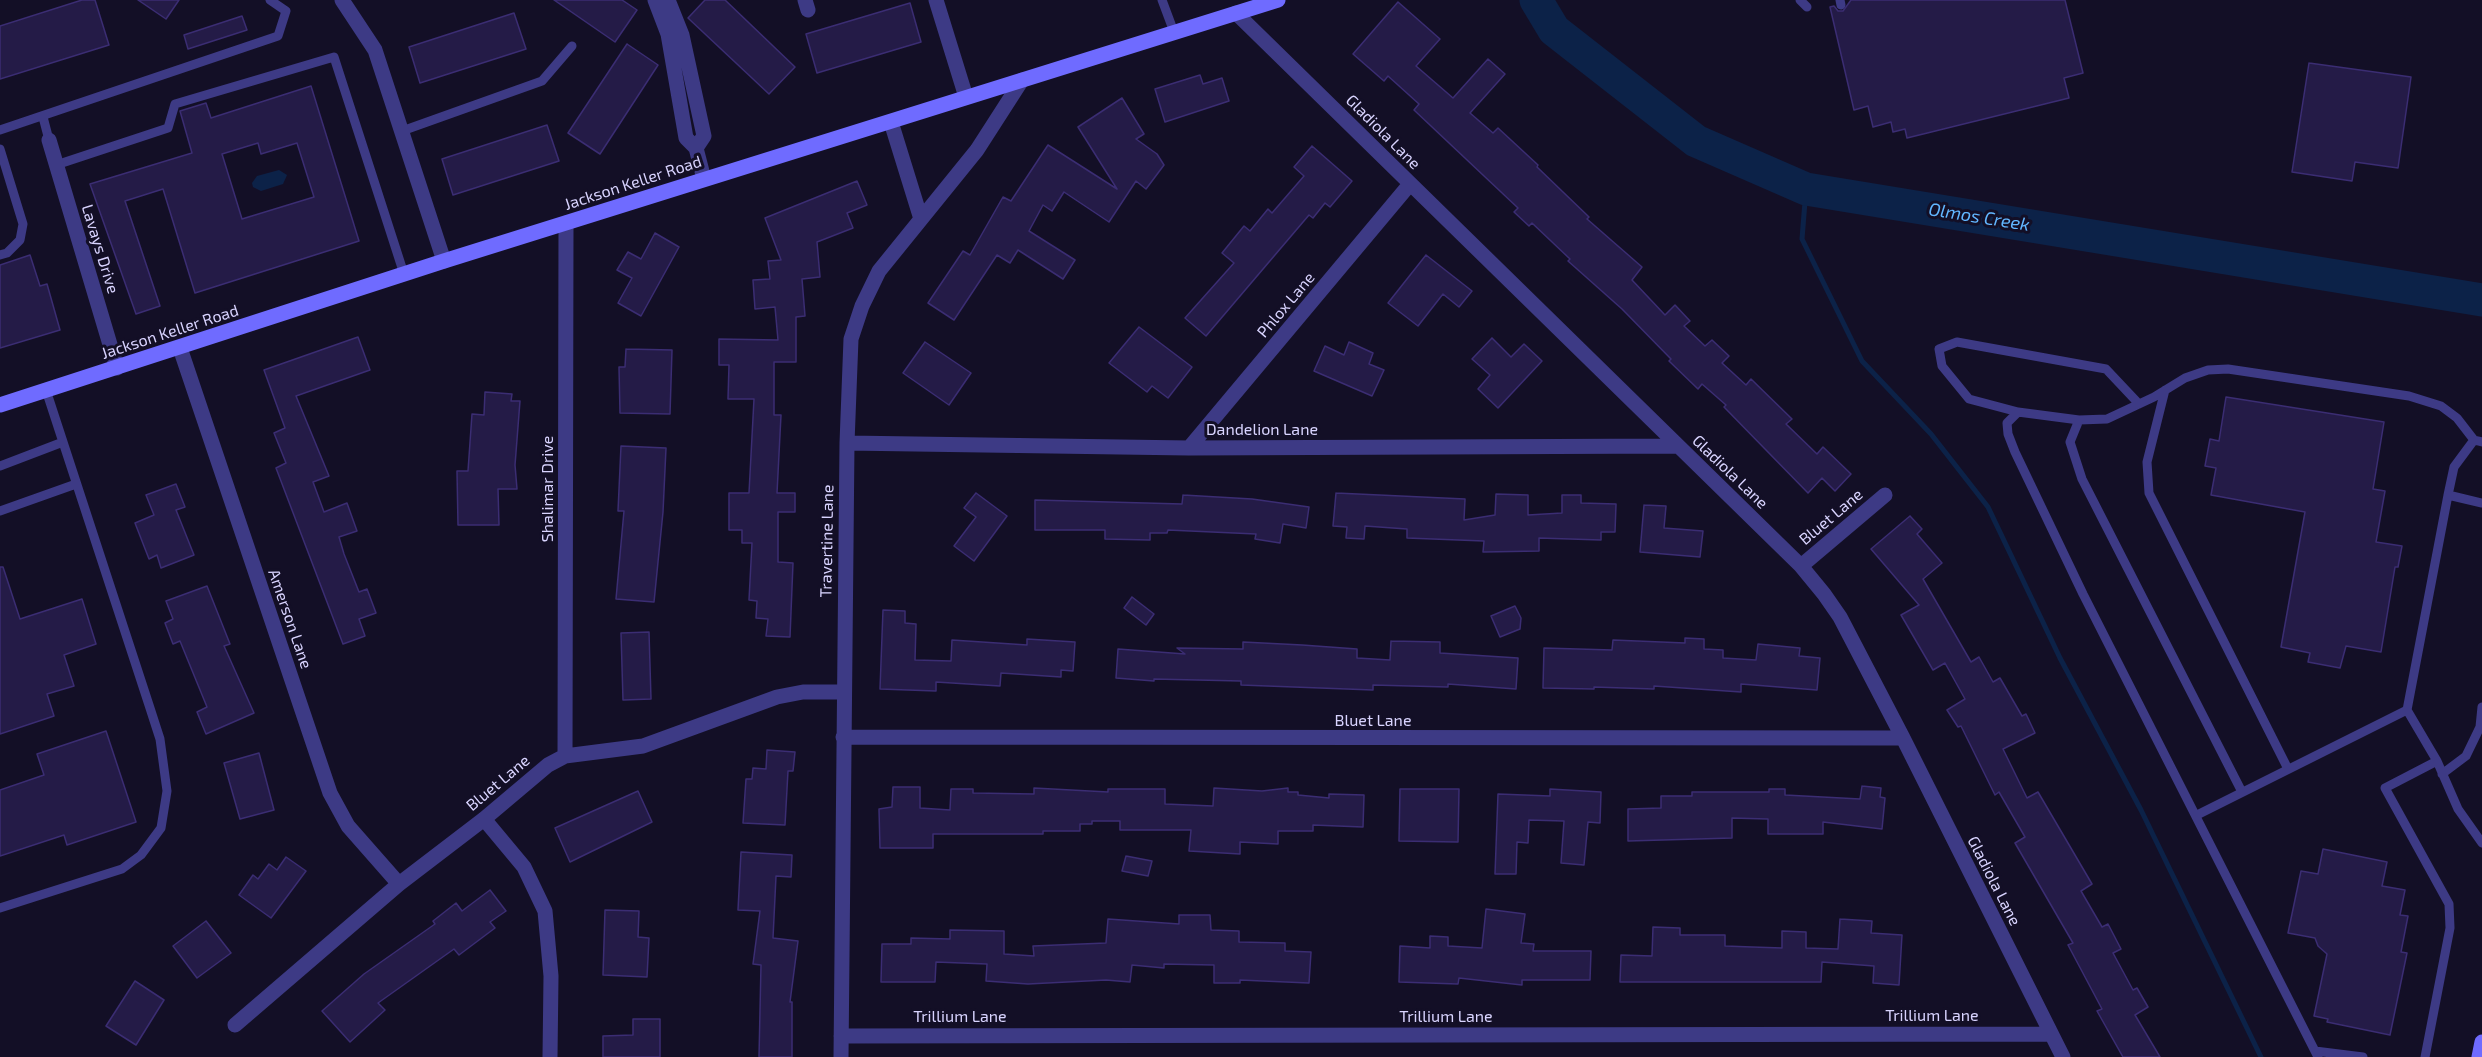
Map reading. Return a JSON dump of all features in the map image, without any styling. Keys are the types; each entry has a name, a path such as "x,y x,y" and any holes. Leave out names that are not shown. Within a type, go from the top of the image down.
{"main road":[{"name":"Jackson Keller Road","path":"0,405 444,261 1278,0"},
{"path":"2479,1057 2482,1042"}],"street":[{"path":"342,0 375,50 444,261"},
{"path":"655,0 668,34 686,138 696,148 704,179"},
{"path":"668,0 682,35 704,136 696,148"},
{"path":"936,0 966,97"},
{"name":"Gladiola Lane","path":"1236,13 1801,566 1840,617 2063,1057"},
{"name":"Travertine Lane","path":"841,1057 846,443 851,339 862,306 879,271 977,150 1022,80"},
{"path":"891,122 921,219"},
{"name":"Lavays Drive","path":"48,140 117,368"},
{"name":"Phlox Lane","path":"1188,448 1410,184"},
{"name":"Shalimar Drive","path":"565,756 566,223"},
{"name":"Amerson Lane","path":"180,348 330,793 348,826 399,884"},
{"name":"Dandelion Lane","path":"846,443 1188,448 1678,446"},
{"name":"Bluet Lane","path":"1801,566 1885,495"},
{"name":"Bluet Lane","path":"235,1025 399,884 484,819 548,765 565,756 643,746 777,697 803,692 844,692"},
{"name":"Bluet Lane","path":"843,737 1903,738"},
{"path":"484,819 524,867 545,911 551,976 550,1057"},
{"name":"Trillium Lane","path":"841,1035 2050,1034"}],"lane":[{"path":"0,130 278,36 286,11 270,0"},
{"path":"1162,0 1174,32"},
{"path":"402,131 542,81 572,46"},
{"path":"56,165 168,128 174,104 334,57 404,274"},
{"path":"43,117 48,140"},
{"path":"0,149 23,224 21,240 7,253 0,255"},
{"path":"2139,404 2106,369 1957,342 1939,349 1942,366 1969,399 2018,412 2079,420 2108,419 2139,404 2185,378 2208,370 2228,369 2409,396 2441,406 2457,418 2478,441 2454,467 2407,710 2437,761 2458,809 2482,843"},
{"path":"0,908 122,868 141,855 161,828 167,791 160,739 46,390"},
{"path":"2165,390 2147,462 2149,493 2288,769"},
{"path":"2018,412 2007,423 2008,434 2015,452 2165,760 2197,815 2316,1054 2363,1057"},
{"path":"2079,420 2070,442 2082,479 2242,792"},
{"path":"0,466 63,442"},
{"path":"0,510 76,484"},
{"path":"2448,495 2482,503"},
{"path":"2442,774 2466,756 2480,727 2482,707"},
{"path":"2197,815 2407,710"},
{"path":"2426,1057 2450,928 2449,904 2385,788 2437,761"}],"water":[{"path":"279,170 287,175 283,184 261,191 253,187 252,183 257,176"}],"building":[{"path":"82,0 95,0 109,45 0,79 0,26"},
{"path":"138,0 179,0 166,19"},
{"path":"554,0 622,0 637,10 615,42"},
{"path":"705,0 725,0 795,67 769,94 688,18"},
{"path":"1851,0 2065,0 2083,73 2064,78 2069,98 1907,138 1905,129 1893,132 1891,122 1873,127 1868,106 1854,110 1830,7 1834,6 1838,11 1843,11"},
{"path":"1398,2 1440,39 1416,66 1453,98 1488,59 1505,74 1470,113 1493,133 1498,128 1589,217 1587,219 1642,267 1632,280 1665,315 1675,305 1690,321 1684,326 1705,346 1712,340 1729,356 1722,363 1746,385 1751,379 1792,419 1786,424 1817,454 1823,447 1851,474 1835,491 1822,478 1808,493 1724,407 1726,405 1702,384 1698,389 1622,309 1568,261 1570,259 1532,223 1529,226 1514,212 1518,208 1414,110 1419,104 1388,76 1384,81 1353,54"},
{"path":"910,3 921,42 817,73 806,34"},
{"path":"514,13 526,49 420,83 409,47"},
{"path":"242,16 247,30 188,49 184,35"},
{"path":"627,44 658,65 600,154 568,133"},
{"path":"2309,63 2411,77 2398,168 2355,162 2352,181 2292,172"},
{"path":"1200,75 1203,84 1222,78 1229,101 1165,122 1155,89"},
{"path":"311,86 359,241 195,293 163,189 125,201 160,306 136,314 90,184 192,153 180,111 206,103 211,118","holes":["258,143 261,154 297,143 314,197 242,219 222,154"]},
{"path":"1122,98 1144,134 1136,139 1157,154 1164,165 1146,189 1136,181 1109,222 1064,192 1052,211 1043,205 1029,231 1075,260 1063,279 1018,250 1010,263 997,255 954,320 928,303 963,251 970,255 1003,197 1011,201 1048,145 1117,189 1078,127"},
{"path":"547,125 559,161 453,195 442,159"},
{"path":"1312,146 1352,181 1330,207 1325,203 1313,218 1309,215 1206,336 1185,318 1234,263 1222,253 1244,226 1250,231 1268,209 1272,213 1304,176 1294,167"},
{"path":"857,181 867,205 847,213 853,228 817,242 820,277 802,279 805,316 796,317 796,362 774,362 774,415 781,415 777,493 795,493 795,512 778,512 778,562 793,563 790,637 766,636 768,619 756,618 757,601 749,600 752,543 742,543 742,530 729,530 729,493 749,493 754,399 728,399 729,365 719,365 719,339 778,340 775,307 755,309 753,280 770,279 768,261 781,260 765,218"},
{"path":"655,233 679,247 641,316 618,303 632,278 617,270 628,252 641,259"},
{"path":"30,255 40,286 47,284 60,330 0,348 0,265"},
{"path":"1426,255 1472,291 1459,307 1443,294 1418,326 1388,303"},
{"path":"1139,327 1192,367 1168,398 1152,386 1147,392 1109,363"},
{"path":"358,337 370,370 296,396 329,476 313,482 324,512 347,503 357,531 339,537 359,592 367,589 376,613 359,619 365,636 343,644 276,468 286,463 274,433 285,428 264,370"},
{"path":"1492,338 1511,357 1524,344 1542,361 1498,408 1478,389 1490,375 1472,359"},
{"path":"925,342 971,373 949,405 903,373"},
{"path":"1349,342 1373,353 1369,364 1384,370 1372,396 1314,371 1325,346 1344,355"},
{"path":"626,349 672,350 670,414 620,413 619,367 625,367"},
{"path":"485,392 512,394 511,401 520,401 515,465 517,489 498,489 499,525 458,525 457,471 468,471 472,414 484,415"},
{"path":"2226,397 2384,422 2373,489 2385,491 2376,542 2402,546 2398,567 2395,567 2381,652 2346,646 2340,668 2308,662 2310,653 2281,647 2305,512 2211,495 2216,468 2205,466 2210,439 2219,441"},
{"path":"621,446 666,448 663,512 654,602 616,599 624,511 618,511"},
{"path":"176,484 185,507 176,510 194,555 161,568 157,555 149,559 135,523 154,515 146,495"},
{"path":"976,493 1007,516 974,561 954,546 976,517 964,508"},
{"path":"1336,493 1465,499 1464,520 1495,515 1496,494 1528,495 1528,515 1562,513 1562,495 1581,495 1581,503 1616,504 1615,532 1601,532 1601,540 1539,538 1539,551 1483,552 1484,541 1407,538 1407,529 1365,526 1364,539 1346,538 1347,527 1333,526"},
{"path":"1183,495 1252,499 1309,507 1306,528 1283,524 1280,543 1255,539 1256,534 1168,530 1167,533 1150,533 1150,540 1105,539 1105,530 1035,530 1035,500 1182,504"},
{"path":"1644,505 1666,506 1664,528 1703,531 1700,557 1640,552"},
{"path":"1910,516 1922,529 1917,534 1942,563 1923,579 1971,662 1979,657 1993,682 2000,678 2022,716 2026,714 2035,733 2003,749 2027,798 2038,792 2092,884 2081,891 2102,927 2108,924 2121,949 2113,953 2133,990 2137,988 2148,1007 2135,1015 2160,1057 2123,1057 2097,1011 2102,1009 2068,945 2073,943 2015,843 2025,837 1999,792 1995,795 1961,726 1958,727 1947,710 1965,699 1945,663 1933,670 1901,615 1919,605 1871,549"},
{"path":"0,567 3,567 20,619 82,599 96,644 64,655 74,686 47,694 54,716 0,734"},
{"path":"207,586 230,644 224,646 254,713 206,734 197,712 207,707 180,641 173,644 165,623 173,619 166,601"},
{"path":"1132,597 1154,614 1146,625 1124,608"},
{"path":"1515,606 1521,618 1520,629 1500,637 1491,616"},
{"path":"883,610 905,611 905,623 916,624 915,660 951,661 952,640 1027,645 1027,639 1075,642 1073,671 1061,670 1061,677 1001,673 1000,686 936,682 936,691 880,689"},
{"path":"649,632 651,699 623,700 621,633"},
{"path":"1685,638 1704,639 1704,649 1723,650 1723,658 1756,660 1758,644 1800,648 1799,656 1820,658 1817,690 1741,684 1741,692 1654,686 1654,689 1543,688 1544,648 1612,650 1613,640 1685,643"},
{"path":"1391,641 1440,642 1440,653 1518,658 1516,689 1448,684 1448,687 1373,685 1373,690 1241,685 1241,681 1154,679 1154,681 1116,678 1118,649 1185,654 1177,648 1243,649 1243,642 1357,649 1357,658 1390,660"},
{"path":"106,731 136,822 67,845 64,835 0,856 0,790 44,775 37,754"},
{"path":"767,750 795,752 793,771 788,771 785,825 743,823 746,779 752,779 753,768 766,769"},
{"path":"259,753 274,810 240,819 224,763"},
{"path":"1862,786 1881,788 1880,797 1885,798 1882,829 1823,822 1823,834 1768,834 1768,819 1732,818 1732,838 1628,841 1628,809 1661,808 1661,796 1692,796 1692,792 1769,792 1769,789 1785,789 1785,795 1860,799"},
{"path":"893,787 920,787 920,808 950,810 951,789 973,789 973,793 1034,794 1034,788 1108,792 1108,789 1165,789 1165,804 1213,806 1214,788 1262,791 1288,788 1288,792 1298,792 1298,795 1329,798 1329,794 1364,795 1363,827 1313,825 1313,831 1278,831 1278,844 1240,842 1240,854 1189,851 1191,830 1120,830 1120,821 1092,821 1092,824 1080,824 1080,831 1043,831 1043,834 933,834 933,848 880,848 879,809 892,807"},
{"path":"1400,789 1459,789 1458,842 1399,841"},
{"path":"1550,789 1601,792 1600,823 1588,822 1584,865 1561,863 1564,821 1529,820 1528,843 1517,842 1516,874 1495,874 1498,794 1550,796"},
{"path":"638,791 652,822 570,862 555,828"},
{"path":"2323,849 2387,862 2382,886 2405,890 2400,915 2408,916 2401,952 2407,953 2390,1035 2327,1022 2328,1019 2314,1016 2327,954 2318,946 2315,938 2288,933 2301,871 2318,874"},
{"path":"741,852 792,855 791,877 776,876 773,938 798,941 790,1002 792,1002 792,1057 759,1057 761,965 753,964 760,911 738,910"},
{"path":"1126,856 1152,861 1148,876 1122,871"},
{"path":"286,857 306,871 271,918 239,895 253,875 258,879 269,864 277,870"},
{"path":"490,890 506,911 490,922 495,928 459,955 454,949 378,1003 385,1010 350,1042 322,1011 364,974 435,924 433,921 456,903 462,911"},
{"path":"1486,909 1525,914 1521,943 1534,944 1533,951 1591,951 1590,980 1522,980 1522,985 1459,978 1458,984 1399,982 1400,946 1430,948 1430,936 1448,937 1448,946 1482,948"},
{"path":"605,910 639,911 638,937 649,938 647,977 603,975"},
{"path":"1179,915 1210,915 1211,930 1239,931 1239,942 1285,943 1285,951 1311,952 1309,983 1240,980 1240,983 1214,983 1214,965 1164,964 1164,968 1132,965 1130,982 1106,980 1028,984 986,981 987,964 936,962 935,982 881,982 882,944 911,944 911,938 950,939 950,930 1004,931 1004,954 1034,956 1033,946 1106,943 1108,919 1179,924"},
{"path":"1840,919 1872,921 1871,933 1902,935 1899,985 1873,983 1874,966 1822,962 1821,982 1620,982 1621,955 1652,956 1653,927 1680,928 1680,935 1725,935 1725,946 1782,948 1782,931 1806,932 1806,948 1838,949"},
{"path":"206,921 231,953 197,978 173,946"},
{"path":"135,981 164,1000 136,1045 106,1026"},
{"path":"633,1019 660,1019 660,1057 603,1057 603,1036 633,1035"}],"waterway":[{"name":"Olmos Creek","path":"1536,0 1554,30 1696,141 1806,189 2482,300"},
{"path":"1806,189 1802,239 1862,361 1931,434 1988,507 2060,658 2141,810 2261,1057"}]}
